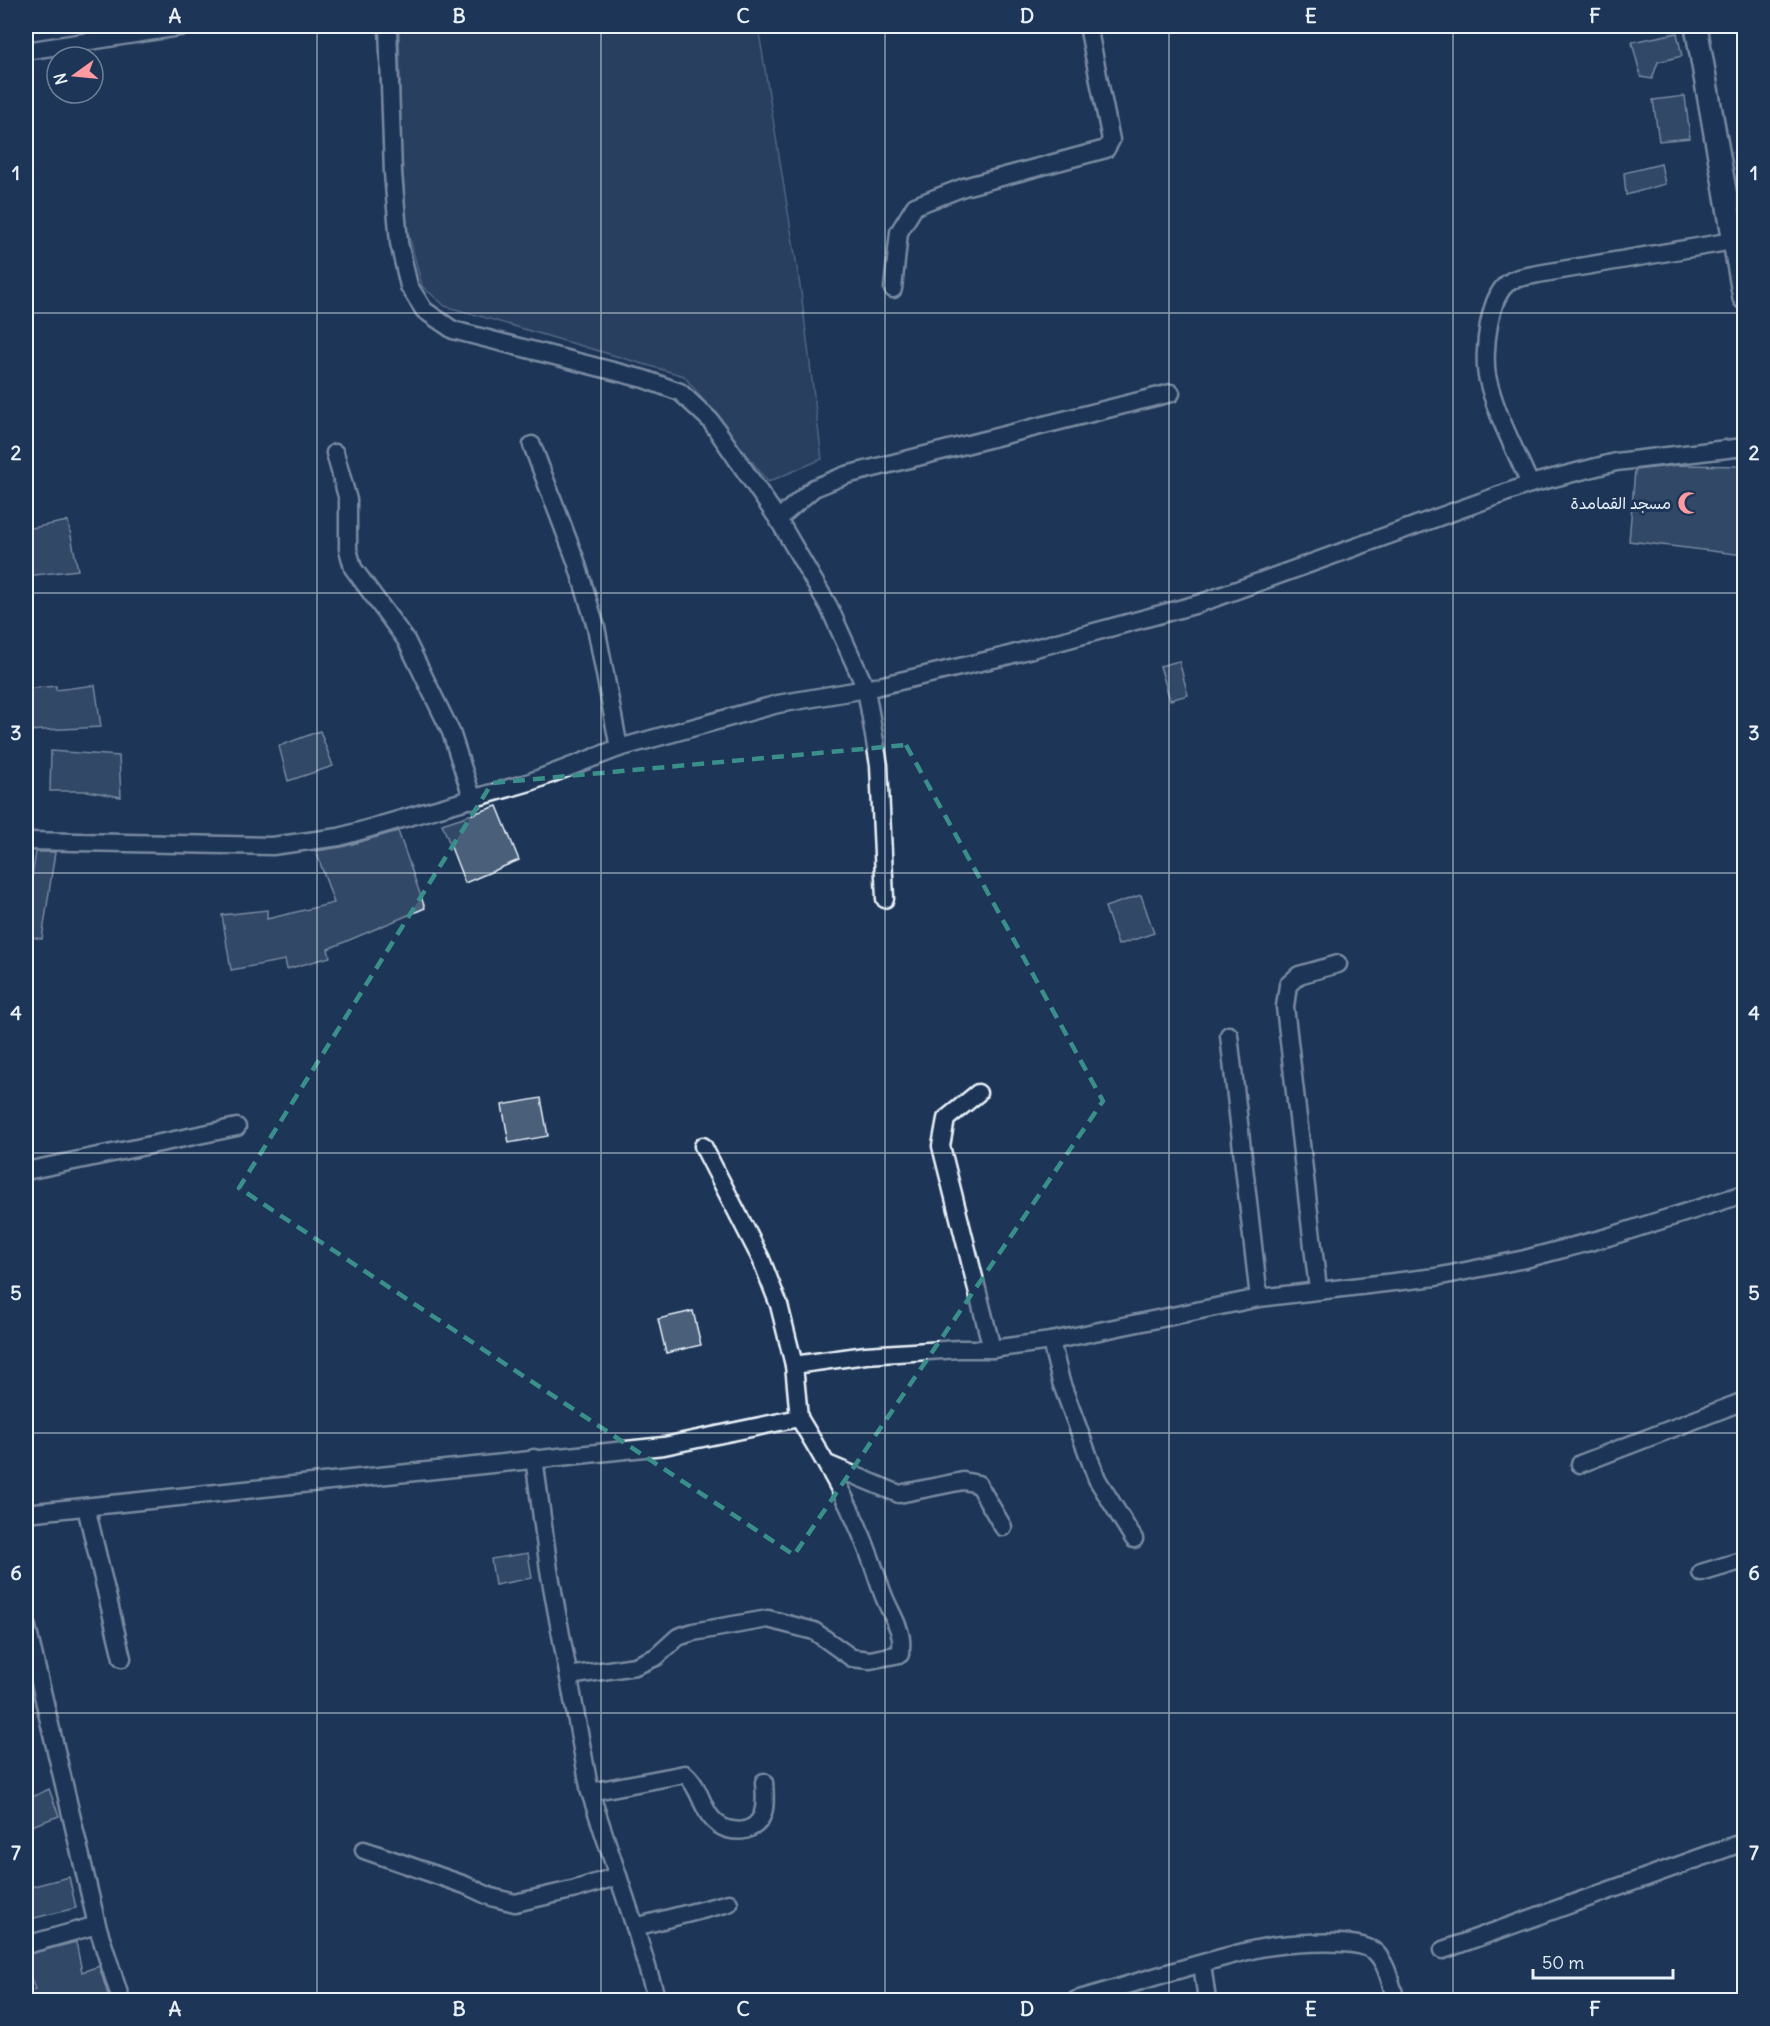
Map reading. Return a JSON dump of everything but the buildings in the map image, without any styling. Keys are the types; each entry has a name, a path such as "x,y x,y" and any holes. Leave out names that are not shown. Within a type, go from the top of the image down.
{"street":[{"path":"26,51 186,26"},
{"path":"388,26 393,172 399,243 409,286 424,310 453,330 644,379 680,392 710,420 778,519 829,608 866,689 879,765 885,899"},
{"path":"893,289 899,232 915,206 964,187 1106,149 1111,140 1088,26"},
{"path":"1696,26 1744,298"},
{"path":"1530,484 1499,412 1487,375 1490,315 1510,281 1538,274 1733,241"},
{"path":"778,519 814,488 838,477 1171,393"},
{"path":"532,445 576,561 596,627 619,748"},
{"path":"26,841 272,846 339,837 530,782 619,748 777,704 866,689 1002,657 1198,604 1530,484 1616,462 1744,447"},
{"path":"335,453 348,500 348,549 353,568 406,640 452,732 473,800"},
{"path":"1318,1289 1285,1007 1287,986 1299,975 1338,964"},
{"path":"1229,1035 1259,1298"},
{"path":"978,1093 946,1119 941,1146 992,1349"},
{"path":"26,1172 237,1127"},
{"path":"569,1676 635,1666 656,1657 678,1637 686,1634 768,1619 814,1631 852,1658 870,1660 900,1654 903,1645 897,1623 882,1594 869,1552 827,1464 799,1418 794,1365 778,1305 761,1259 703,1146"},
{"path":"794,1365 866,1355 959,1348 992,1349 1051,1341 1259,1298 1318,1289 1436,1277 1525,1259 1608,1237 1744,1194"},
{"path":"1051,1341 1061,1382 1097,1479 1134,1539"},
{"path":"1580,1464 1744,1401"},
{"path":"26,1513 664,1446 799,1418"},
{"path":"534,1458 549,1570 590,1792 657,2001"},
{"path":"827,1464 899,1494 963,1481 978,1484 1002,1527"},
{"path":"86,1507 122,1658"},
{"path":"1701,1573 1744,1560"},
{"path":"26,1623 97,1926 121,2001"},
{"path":"590,1792 685,1774 692,1781 710,1818 720,1826 745,1831 756,1826 765,1810 764,1782"},
{"path":"1443,1950 1744,1842"},
{"path":"364,1850 465,1885 491,1898 515,1902 576,1889 618,1876"},
{"path":"635,1927 729,1903"},
{"path":"26,1945 97,1926"},
{"path":"1076,2001 1250,1950 1338,1941 1358,1944 1372,1950 1380,1958 1396,2001"},
{"path":"1202,1964 1207,2001"}],"highlighted area":[{"path":"906,745 1103,1101 794,1555 239,1188 492,783"}],"shaded area":[{"path":"423,26 758,26 801,292 822,459 768,482 684,376 445,306 422,286 407,228 401,149 399,29"}],"place":[{"name":"مسجد القمامدة","path":"1689,503"}]}
